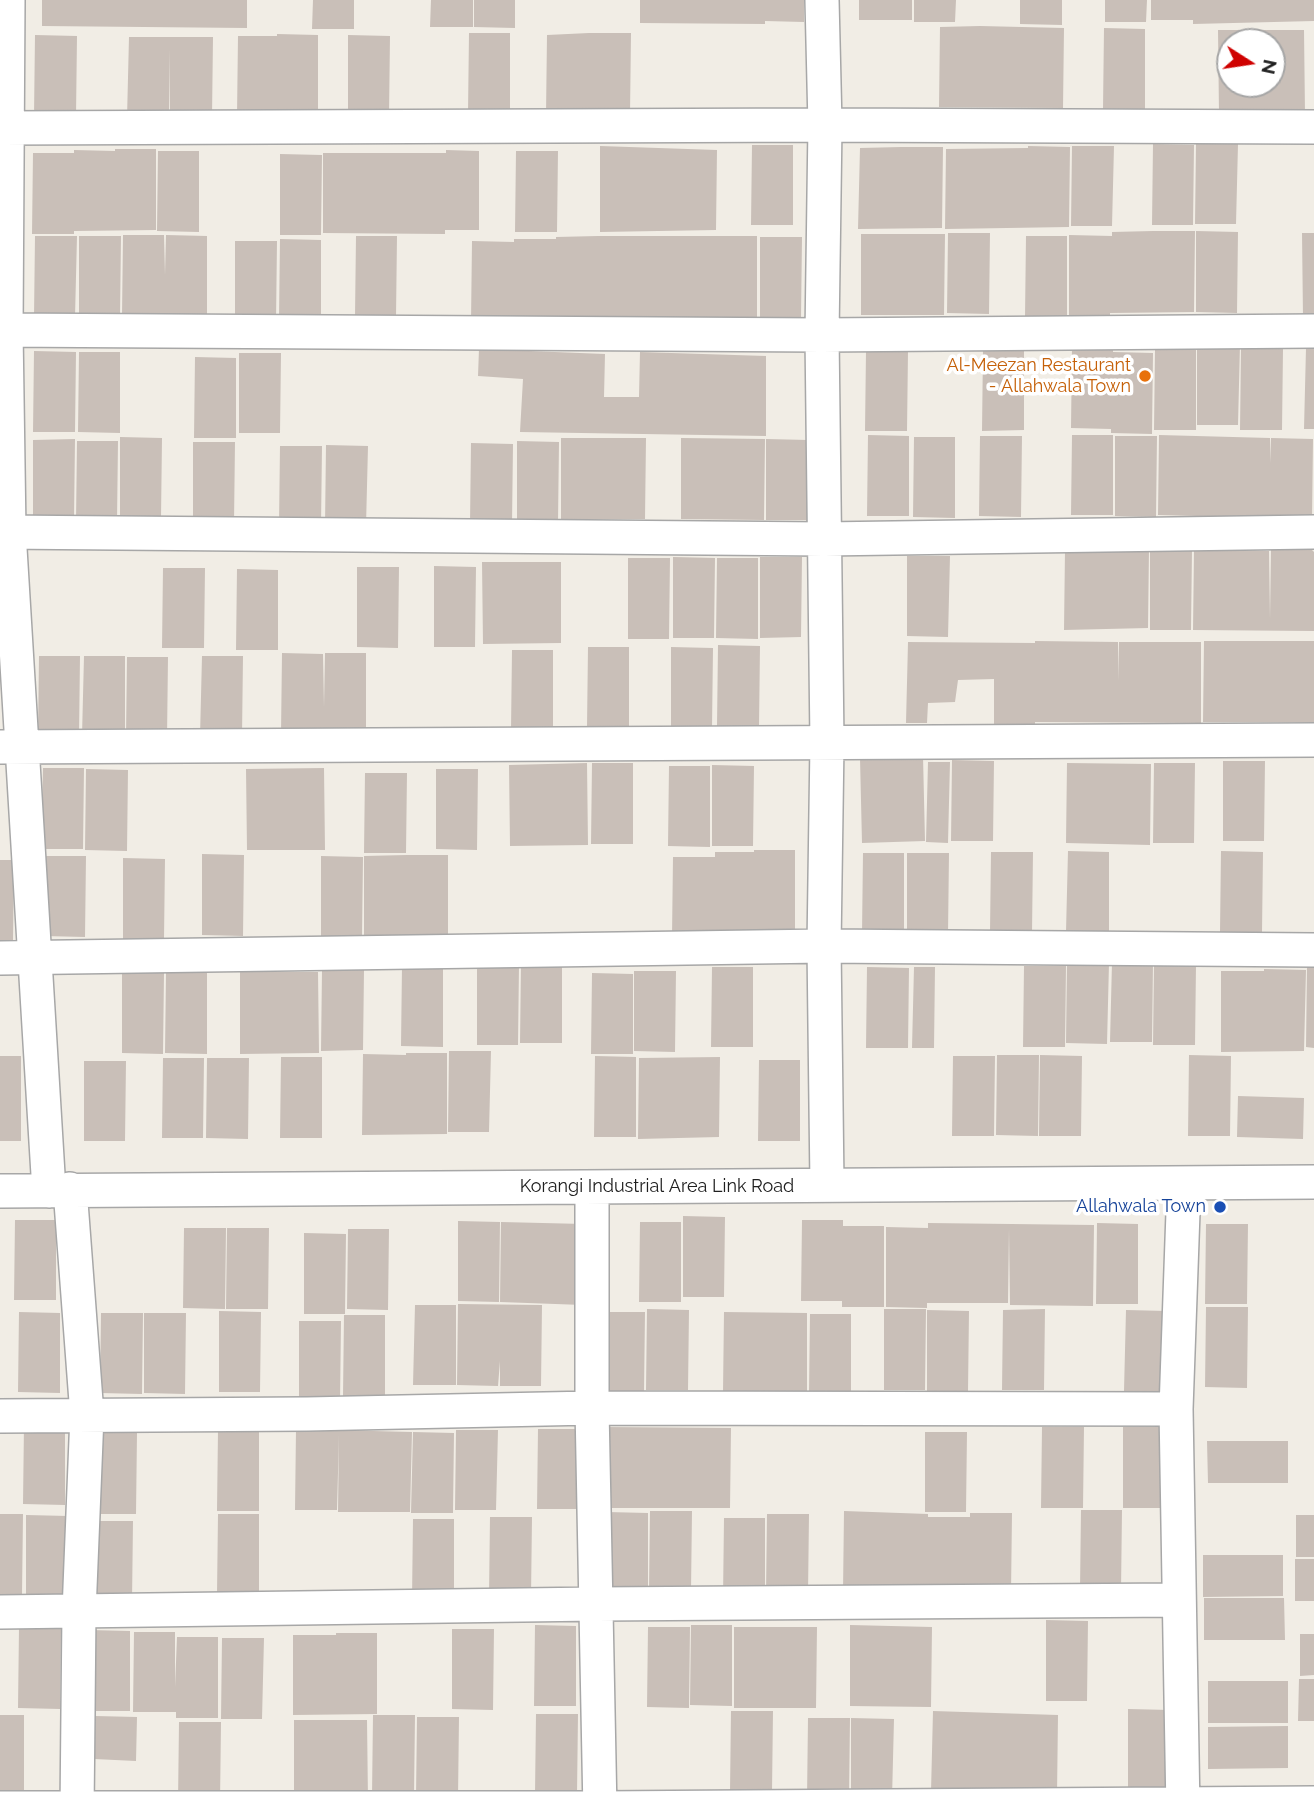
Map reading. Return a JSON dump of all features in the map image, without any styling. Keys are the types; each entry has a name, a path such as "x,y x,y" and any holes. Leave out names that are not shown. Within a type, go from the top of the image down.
{"street":[{"path":"8,0 3,128 3,330 4,532 11,747 59,1190 87,1416 79,1612 77,1810"},
{"path":"822,0 825,125 822,335 827,743 824,946 827,1185"},
{"path":"3,128 825,125 1314,127"},
{"path":"3,330 822,335 1314,331"},
{"path":"4,532 824,539 1314,532"},
{"path":"11,747 1314,740"},
{"path":"0,958 824,946 1314,950"},
{"name":"Korangi Industrial Area Link Road","path":"0,1191 1314,1182"},
{"path":"1182,1808 1176,1409 1184,1184"},
{"path":"592,1187 592,1408 600,1809"},
{"path":"0,1416 592,1408 1176,1409"},
{"path":"0,1612 1179,1600"},
{"path":"0,1808 1182,1808 1314,1803"}],"building":[{"path":"42,0 247,0 247,28 42,26"},
{"path":"313,0 354,0 354,29 312,29"},
{"path":"431,0 473,0 473,27 430,27"},
{"path":"474,0 515,0 515,28 474,27"},
{"path":"640,0 804,0 804,22 640,23"},
{"path":"859,0 912,0 912,20 859,20"},
{"path":"914,0 956,0 955,22 914,22"},
{"path":"1020,0 1062,0 1062,25 1020,24"},
{"path":"1105,0 1147,0 1146,22 1105,22"},
{"path":"1151,0 1314,0 1314,21 1193,24 1193,20 1151,20"},
{"path":"940,27 1064,28 1063,108 939,107"},
{"path":"1104,28 1145,29 1145,109 1103,109"},
{"path":"1286,30 1304,30 1305,114 1219,114 1219,98 1286,98"},
{"path":"469,33 510,33 510,114 468,113"},
{"path":"631,33 630,114 546,115 547,35"},
{"path":"35,35 77,36 76,116 34,116"},
{"path":"318,35 318,116 237,116 238,36"},
{"path":"348,35 390,36 389,116 348,116"},
{"path":"129,37 213,37 212,117 170,117 170,49 169,119 127,118"},
{"path":"1153,144 1194,145 1193,225 1152,225"},
{"path":"1196,144 1238,144 1236,224 1195,224"},
{"path":"752,145 793,145 793,225 751,225"},
{"path":"600,146 717,150 716,230 600,232"},
{"path":"1072,146 1114,146 1112,226 1071,226"},
{"path":"943,147 942,228 858,229 860,148"},
{"path":"1070,147 1069,227 945,229 946,149"},
{"path":"156,149 156,230 32,234 33,153"},
{"path":"446,150 479,151 479,230 445,230 445,234 323,233 323,153 446,153"},
{"path":"158,151 199,151 199,232 157,231"},
{"path":"516,151 558,151 557,232 515,232"},
{"path":"280,154 322,155 321,235 280,235"},
{"path":"1195,231 1194,312 1069,316 1069,235 1112,236 1112,232"},
{"path":"1196,231 1238,232 1237,313 1196,312"},
{"path":"948,233 990,233 989,314 947,313"},
{"path":"1302,233 1314,233 1314,318 1303,318"},
{"path":"861,234 945,234 944,315 861,315"},
{"path":"123,235 164,235 165,275 166,235 207,236 207,316 122,316"},
{"path":"35,236 77,236 75,317 34,317"},
{"path":"79,236 121,236 120,317 79,316"},
{"path":"356,236 397,236 396,317 355,316"},
{"path":"757,236 757,317 597,317 471,322 472,241 514,242 514,239"},
{"path":"1026,236 1067,236 1067,317 1025,317"},
{"path":"760,237 802,237 801,318 760,318"},
{"path":"280,239 321,240 321,321 279,320"},
{"path":"235,241 277,241 276,322 235,321"},
{"path":"1197,344 1240,344 1238,425 1197,425"},
{"path":"1072,347 1153,353 1152,434 1071,428"},
{"path":"1306,348 1314,348 1314,429 1304,429"},
{"path":"479,349 605,354 604,397 639,397 640,352 766,356 766,436 520,432 523,379 478,376"},
{"path":"1155,349 1196,350 1196,430 1154,430"},
{"path":"1241,349 1283,349 1282,430 1240,430"},
{"path":"983,350 1024,350 1024,430 982,431"},
{"path":"34,351 76,352 75,432 33,432"},
{"path":"866,351 908,351 907,431 865,431"},
{"path":"79,352 120,352 120,433 78,432"},
{"path":"239,353 281,353 280,433 239,433"},
{"path":"195,357 236,358 236,438 194,438"},
{"path":"868,435 909,436 909,516 867,516"},
{"path":"1072,435 1113,435 1113,515 1071,515"},
{"path":"1159,435 1270,438 1270,463 1271,438 1313,439 1312,519 1158,515"},
{"path":"980,436 1022,436 1021,517 979,516"},
{"path":"1115,436 1157,436 1156,517 1115,516"},
{"path":"120,437 162,438 161,518 120,518"},
{"path":"914,437 955,437 955,518 913,517"},
{"path":"561,438 646,438 645,519 561,519"},
{"path":"681,438 765,439 764,520 681,519"},
{"path":"75,439 74,520 33,520 33,440"},
{"path":"766,439 808,440 807,520 766,520"},
{"path":"77,441 118,441 117,522 76,522"},
{"path":"517,441 559,442 558,522 517,522"},
{"path":"193,442 235,442 234,523 193,523"},
{"path":"471,443 513,444 512,524 470,524"},
{"path":"326,445 368,446 366,526 325,526"},
{"path":"280,446 322,446 321,526 279,526"},
{"path":"1149,548 1148,628 1064,630 1065,550"},
{"path":"1150,549 1192,549 1191,630 1150,630"},
{"path":"1271,549 1314,552 1314,631 1193,630 1194,550 1269,551 1270,619"},
{"path":"907,556 950,556 948,637 907,636"},
{"path":"673,557 715,558 714,638 673,638"},
{"path":"760,557 802,557 801,637 760,638"},
{"path":"628,558 670,558 669,639 628,639"},
{"path":"717,558 758,558 758,639 716,638"},
{"path":"482,562 561,562 561,643 483,644"},
{"path":"434,566 476,567 475,647 434,647"},
{"path":"357,567 399,567 398,648 357,647"},
{"path":"163,568 205,568 204,648 162,648"},
{"path":"237,569 278,570 278,650 236,650"},
{"path":"1204,641 1314,641 1314,722 1203,722"},
{"path":"908,642 1118,642 1119,681 1119,642 1201,642 1201,723 994,724 994,679 958,680 955,702 928,703 927,723 906,723"},
{"path":"718,645 760,646 759,727 717,726"},
{"path":"588,647 629,647 629,728 587,727"},
{"path":"671,647 713,648 712,728 671,728"},
{"path":"512,650 553,650 553,730 511,730"},
{"path":"282,653 323,654 324,707 325,653 366,653 366,734 281,734"},
{"path":"39,656 80,656 79,737 38,737"},
{"path":"84,656 125,656 125,737 82,736"},
{"path":"202,656 243,656 242,736 200,737"},
{"path":"127,657 168,657 167,738 126,737"},
{"path":"923,756 925,841 862,843 860,758"},
{"path":"952,760 994,761 993,841 951,841"},
{"path":"1223,761 1265,761 1264,841 1223,841"},
{"path":"928,762 950,762 948,843 926,842"},
{"path":"587,763 588,845 510,846 509,765"},
{"path":"592,763 633,763 633,844 591,844"},
{"path":"1067,763 1151,764 1150,845 1066,843"},
{"path":"1154,763 1195,763 1194,843 1153,843"},
{"path":"712,765 754,766 753,846 712,846"},
{"path":"669,766 710,766 710,847 668,846"},
{"path":"43,768 84,768 83,849 41,849"},
{"path":"324,768 325,850 247,850 246,769"},
{"path":"86,769 128,770 127,851 85,850"},
{"path":"436,769 478,769 477,850 436,849"},
{"path":"365,773 407,773 406,853 364,853"},
{"path":"795,850 795,931 756,930 672,937 673,857 715,857 715,852"},
{"path":"1068,851 1109,852 1109,932 1066,932"},
{"path":"1221,851 1263,852 1262,932 1220,932"},
{"path":"991,852 1033,852 1032,933 990,932"},
{"path":"863,853 904,853 904,934 862,934"},
{"path":"907,853 949,853 948,934 907,934"},
{"path":"202,854 244,855 243,936 202,935"},
{"path":"448,855 448,936 364,937 364,856"},
{"path":"44,856 86,856 85,937 44,936"},
{"path":"321,856 363,857 362,937 321,937"},
{"path":"123,858 165,859 164,939 123,939"},
{"path":"0,860 14,860 13,940 0,940"},
{"path":"521,962 562,963 562,1043 520,1043"},
{"path":"1112,962 1153,962 1152,1042 1110,1042"},
{"path":"1067,963 1109,963 1107,1044 1066,1043"},
{"path":"477,964 519,965 518,1045 477,1045"},
{"path":"1154,964 1196,965 1195,1045 1153,1045"},
{"path":"402,966 443,966 443,1047 401,1046"},
{"path":"1024,966 1066,966 1065,1047 1023,1047"},
{"path":"712,967 753,967 753,1047 711,1047"},
{"path":"867,967 909,968 908,1048 866,1048"},
{"path":"914,967 935,967 934,1048 912,1048"},
{"path":"1307,967 1314,967 1314,1048 1306,1047"},
{"path":"322,970 364,970 363,1050 321,1051"},
{"path":"1306,970 1304,1051 1221,1052 1221,971"},
{"path":"634,971 676,971 675,1052 634,1051"},
{"path":"240,972 318,972 319,1053 240,1054"},
{"path":"122,973 164,973 163,1054 122,1053"},
{"path":"166,973 207,973 207,1054 165,1053"},
{"path":"592,973 633,974 633,1054 591,1054"},
{"path":"449,1051 491,1051 489,1132 448,1132"},
{"path":"447,1053 447,1134 362,1135 363,1054"},
{"path":"997,1055 1039,1055 1038,1136 996,1135"},
{"path":"1040,1055 1082,1056 1081,1136 1039,1136"},
{"path":"1189,1055 1231,1056 1230,1136 1188,1136"},
{"path":"0,1056 21,1056 21,1141 0,1141"},
{"path":"595,1056 636,1057 636,1137 594,1137"},
{"path":"953,1056 995,1056 994,1136 952,1136"},
{"path":"281,1057 322,1057 322,1138 280,1138"},
{"path":"720,1057 719,1137 638,1139 639,1058"},
{"path":"163,1058 204,1058 203,1138 162,1138"},
{"path":"207,1058 249,1058 248,1139 206,1138"},
{"path":"759,1060 800,1060 800,1141 758,1141"},
{"path":"84,1061 126,1061 125,1141 84,1141"},
{"path":"1238,1096 1304,1098 1303,1139 1237,1137"},
{"path":"683,1216 725,1217 724,1297 683,1297"},
{"path":"15,1220 56,1220 56,1300 14,1300"},
{"path":"802,1220 843,1220 843,1226 884,1226 884,1307 842,1307 842,1301 801,1301"},
{"path":"458,1221 500,1222 499,1302 458,1301"},
{"path":"501,1222 584,1224 583,1305 500,1302"},
{"path":"640,1222 681,1222 681,1302 639,1302"},
{"path":"928,1223 1094,1225 1093,1306 1010,1305 1009,1229 1008,1303 927,1303 927,1308 886,1307 886,1227 928,1228"},
{"path":"1097,1223 1138,1224 1138,1304 1096,1304"},
{"path":"1206,1224 1248,1224 1247,1304 1205,1304"},
{"path":"184,1228 226,1228 225,1309 183,1308"},
{"path":"227,1228 269,1228 268,1309 226,1309"},
{"path":"348,1229 389,1229 388,1310 347,1309"},
{"path":"304,1233 346,1234 345,1314 304,1314"},
{"path":"458,1304 542,1305 541,1386 500,1386 500,1361 498,1386 457,1385"},
{"path":"415,1305 456,1305 456,1385 413,1385"},
{"path":"1206,1307 1248,1307 1247,1388 1205,1387"},
{"path":"647,1309 689,1310 688,1390 646,1390"},
{"path":"884,1309 926,1309 925,1390 884,1390"},
{"path":"1045,1309 1044,1390 1002,1390 1003,1310"},
{"path":"927,1310 969,1311 968,1391 927,1391"},
{"path":"1126,1310 1167,1311 1167,1391 1124,1391"},
{"path":"219,1311 261,1312 260,1392 219,1392"},
{"path":"19,1312 60,1313 60,1393 18,1392"},
{"path":"603,1312 645,1312 644,1392 602,1393"},
{"path":"724,1312 807,1313 807,1393 723,1392"},
{"path":"101,1313 143,1313 142,1394 100,1393"},
{"path":"144,1313 186,1313 185,1394 144,1393"},
{"path":"810,1314 851,1314 851,1394 809,1394"},
{"path":"344,1315 385,1315 385,1396 343,1396"},
{"path":"299,1321 341,1321 340,1402 299,1402"},
{"path":"24,1424 65,1424 65,1505 23,1504"},
{"path":"604,1427 731,1428 730,1508 602,1508"},
{"path":"1042,1427 1084,1427 1083,1508 1041,1508"},
{"path":"1123,1427 1166,1427 1164,1508 1123,1508"},
{"path":"296,1429 412,1432 410,1512 338,1512 339,1435 337,1510 295,1510"},
{"path":"538,1429 580,1429 579,1509 537,1509"},
{"path":"218,1430 259,1430 259,1511 217,1511"},
{"path":"456,1430 498,1430 496,1510 455,1510"},
{"path":"413,1432 454,1433 453,1513 411,1513"},
{"path":"925,1432 967,1432 966,1512 925,1512"},
{"path":"95,1433 137,1433 136,1514 94,1514"},
{"path":"1207,1441 1288,1441 1288,1483 1208,1483"},
{"path":"1081,1510 1122,1510 1121,1591 1080,1590"},
{"path":"650,1511 692,1511 691,1591 649,1591"},
{"path":"844,1511 928,1514 928,1517 1012,1513 1011,1593 843,1592"},
{"path":"607,1512 648,1513 648,1594 606,1593"},
{"path":"0,1514 23,1514 22,1595 0,1595"},
{"path":"218,1514 259,1514 259,1595 217,1594"},
{"path":"767,1514 809,1514 808,1594 766,1594"},
{"path":"26,1515 68,1516 67,1597 26,1596"},
{"path":"1296,1515 1314,1515 1314,1557 1296,1557"},
{"path":"490,1517 532,1517 531,1597 489,1597"},
{"path":"724,1518 765,1518 765,1599 723,1599"},
{"path":"413,1519 454,1519 454,1600 412,1600"},
{"path":"91,1521 133,1521 132,1602 90,1602"},
{"path":"1203,1555 1283,1555 1283,1596 1203,1597"},
{"path":"1295,1559 1314,1559 1314,1601 1295,1601"},
{"path":"1204,1598 1284,1598 1285,1640 1204,1640"},
{"path":"1046,1620 1088,1621 1087,1701 1046,1701"},
{"path":"535,1625 576,1626 576,1706 534,1706"},
{"path":"691,1625 732,1625 732,1706 690,1705"},
{"path":"850,1625 932,1627 931,1707 850,1706"},
{"path":"648,1627 690,1627 689,1708 647,1707"},
{"path":"734,1627 817,1627 816,1708 734,1708"},
{"path":"19,1628 61,1628 60,1709 18,1708"},
{"path":"452,1629 494,1629 493,1710 452,1709"},
{"path":"89,1630 130,1631 130,1711 88,1711"},
{"path":"134,1632 175,1632 175,1687 177,1637 218,1637 218,1718 176,1718 176,1712 133,1712"},
{"path":"377,1633 377,1714 293,1715 293,1635"},
{"path":"1300,1634 1314,1634 1314,1675 1300,1676"},
{"path":"222,1638 264,1638 262,1719 221,1719"},
{"path":"1299,1679 1314,1679 1314,1721 1298,1721"},
{"path":"1208,1681 1288,1681 1288,1723 1208,1723"},
{"path":"1128,1709 1170,1710 1169,1791 1128,1790"},
{"path":"731,1711 773,1711 772,1792 730,1792"},
{"path":"933,1711 1058,1715 1057,1795 931,1792"},
{"path":"536,1714 578,1714 577,1794 535,1794"},
{"path":"0,1715 24,1715 24,1796 0,1796"},
{"path":"373,1715 415,1715 414,1796 372,1796"},
{"path":"95,1716 137,1717 136,1761 94,1759"},
{"path":"417,1717 459,1717 458,1798 416,1797"},
{"path":"808,1718 850,1718 849,1799 807,1799"},
{"path":"851,1718 894,1719 892,1799 851,1799"},
{"path":"294,1720 367,1720 368,1801 294,1802"},
{"path":"179,1722 221,1722 220,1802 178,1803"},
{"path":"1288,1726 1288,1768 1208,1769 1208,1727"}],"place":[{"name":"Al-Meezan Restaurant - Allahwala Town","path":"1145,376"},
{"name":"Allahwala Town","path":"1220,1207"}]}
